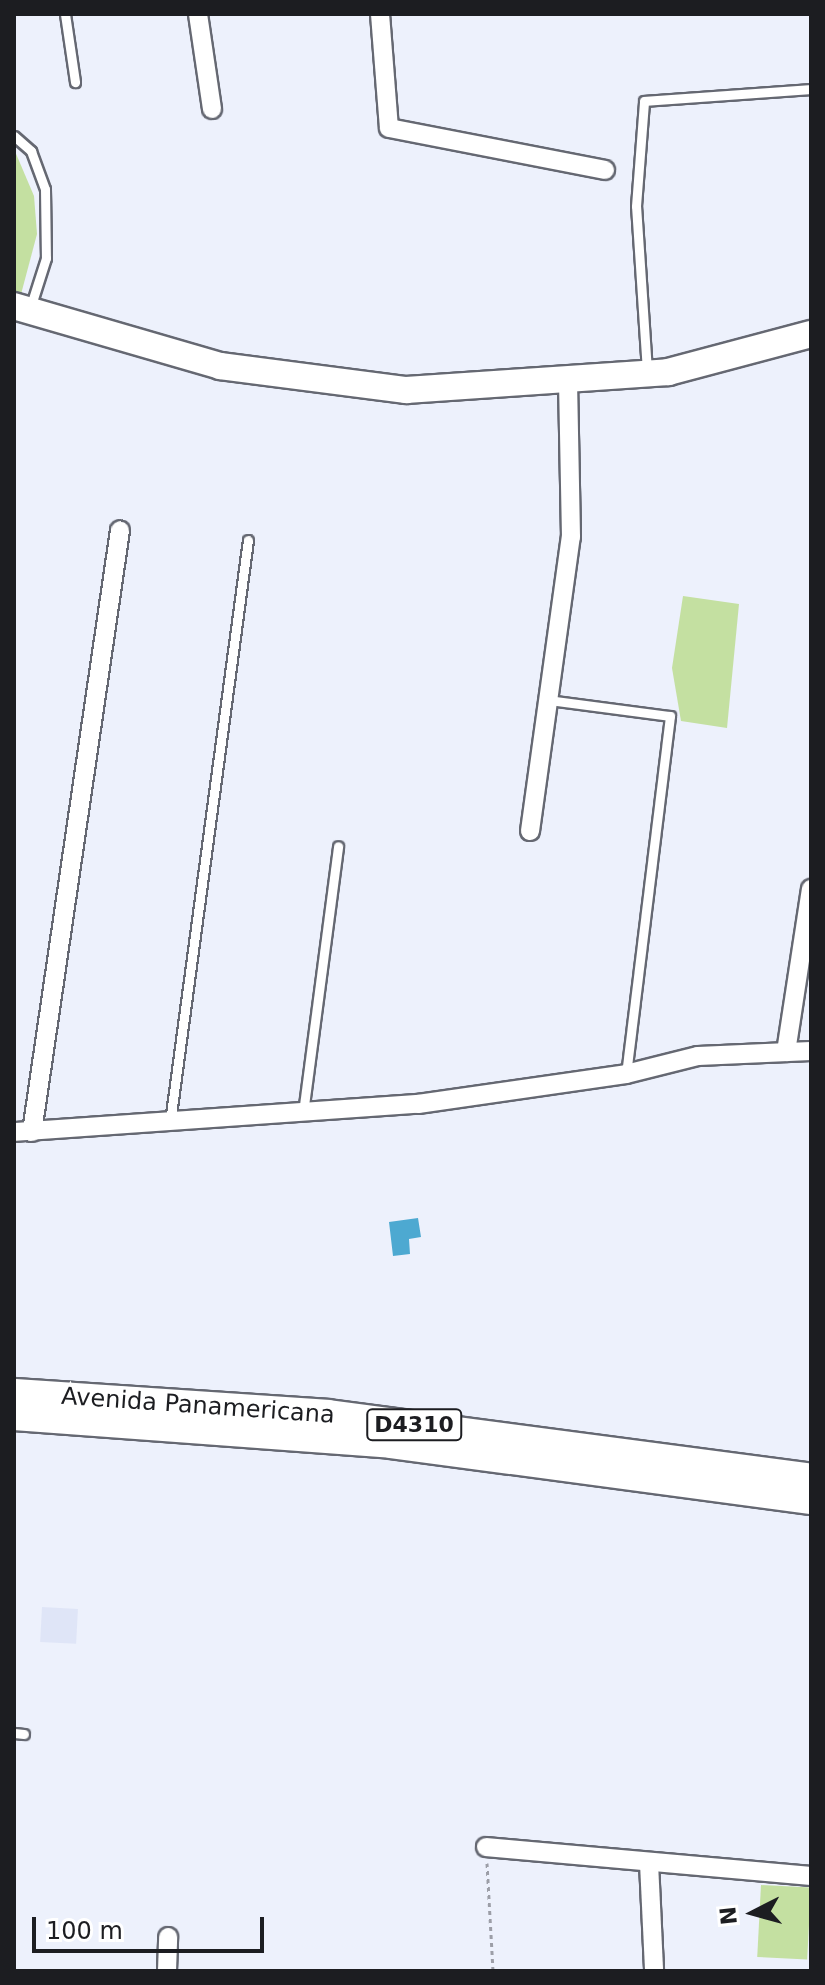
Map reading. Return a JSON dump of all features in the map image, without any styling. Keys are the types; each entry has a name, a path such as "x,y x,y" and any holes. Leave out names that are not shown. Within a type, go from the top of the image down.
{"main road":[{"path":"22,307 220,366 291,380 406,390 568,383 647,374 811,334"},
{"name":"Avenida Panamericana","path":"14,1393 118,1413"},
{"name":"Avenida Panamericana","path":"14,1416 118,1413 222,1420 811,1478"},
{"name":"Avenida Panamericana","path":"595,1458 811,1500"}],"street":[{"path":"198,14 212,109"},
{"path":"380,14 389,128 605,170"},
{"path":"530,831 571,537 568,383"},
{"path":"120,530 23,1132 418,1104 626,1074 698,1056 811,1051"},
{"path":"786,1052 811,889"},
{"path":"486,1847 569,1850 649,1863 811,1876"},
{"path":"649,1863 654,1971"},
{"path":"167,1971 168,1937"}],"lane":[{"path":"65,14 75,82"},
{"path":"647,374 636,206 644,101 811,89"},
{"path":"14,136 31,151 45,189 46,258 22,307"},
{"path":"170,1122 248,540"},
{"path":"548,700 670,716 626,1074"},
{"path":"303,1113 338,846"}],"path":[{"path":"486,1847 493,1971"}],"shaded area":[{"path":"42,1607 78,1609 76,1644 40,1642"}],"green space":[{"path":"14,149 34,196 37,234 20,298 14,296"},
{"path":"683,596 739,604 727,728 681,721 672,668"},
{"path":"761,1885 811,1888 807,1960 757,1957"}],"water":[{"path":"418,1218 421,1237 409,1239 410,1254 393,1256 389,1222"}]}
